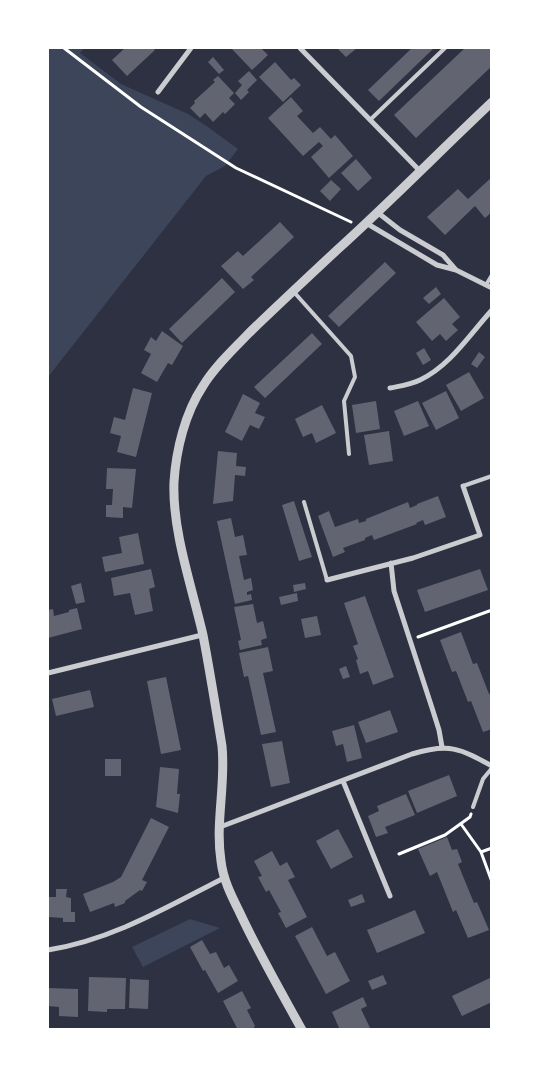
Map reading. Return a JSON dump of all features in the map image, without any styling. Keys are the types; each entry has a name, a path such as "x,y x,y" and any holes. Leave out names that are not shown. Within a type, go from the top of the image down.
{"street":[{"path":"158,92 191,48"},
{"path":"300,48 420,170"},
{"path":"302,1030 251,936 224,878 220,860 224,763 202,635 175,512 174,482 178,454 184,427 202,386 219,363 293,290 492,102"},
{"path":"377,212 400,230 443,255 456,270"},
{"path":"363,225 437,265 456,270 492,288"},
{"path":"390,388 408,385 431,374 446,363 492,310"},
{"path":"327,580 413,558 480,535 463,486"},
{"path":"391,563 394,591 439,730 442,747"},
{"path":"48,673 202,635"},
{"path":"220,827 412,754 442,747 466,752 492,767"},
{"path":"343,781 390,896"},
{"path":"48,950 76,945 136,923 224,878"}],"lane":[{"path":"370,120 445,48"},
{"path":"486,285 492,275"},
{"path":"293,290 352,356 355,377 344,401 349,454"},
{"path":"463,486 492,476"},
{"path":"304,502 327,580"},
{"path":"474,807 483,779 492,767"}],"path":[{"path":"64,48 141,108 236,168 363,225"},
{"path":"410,640 492,610"},
{"path":"399,854 445,835 470,817 474,807"},
{"path":"461,824 481,852 492,882"},
{"path":"481,852 492,848"}],"shaded area":[{"path":"48,48 84,48 80,53 121,84 188,114 238,149 225,166 206,176 48,377"},
{"path":"190,919 220,928 143,967 132,947"}],"building":[{"path":"125,48 153,48 155,50 127,76 112,60"},
{"path":"231,48 261,48 268,55 252,70"},
{"path":"337,48 357,48 346,57"},
{"path":"412,48 434,48 379,101 368,90"},
{"path":"465,48 492,48 492,66 416,138 394,115"},
{"path":"213,57 224,70 219,74 208,62"},
{"path":"275,62 291,80 294,78 301,85 283,102 259,77"},
{"path":"249,71 257,80 247,90 249,92 241,100 235,93 242,85 238,81"},
{"path":"218,76 234,93 229,98 235,104 213,122 205,113 200,118 190,108 195,103 194,101 215,82 213,80"},
{"path":"291,97 303,111 297,116 313,133 320,127 331,139 335,135 353,156 329,178 311,157 323,146 319,142 303,156 268,118"},
{"path":"356,159 372,178 358,191 341,173"},
{"path":"492,177 492,212 485,218 475,206 445,235 427,217 458,189 468,199"},
{"path":"331,180 341,189 330,201 320,191"},
{"path":"280,222 294,237 251,277 254,280 243,289 221,266 238,251 243,256"},
{"path":"385,262 396,273 339,327 328,316"},
{"path":"222,278 235,292 182,343 169,329"},
{"path":"436,287 441,294 429,304 423,298"},
{"path":"444,298 460,317 452,324 458,330 446,341 440,334 432,341 416,322"},
{"path":"162,331 183,346 172,365 168,363 157,382 141,373 151,354 144,350 151,337 156,341"},
{"path":"312,333 322,344 265,398 254,387"},
{"path":"424,348 431,360 423,365 416,353"},
{"path":"479,352 485,357 477,368 471,364"},
{"path":"469,372 484,398 461,411 446,385"},
{"path":"133,388 152,393 136,457 117,452 121,436 110,433 114,417 125,420"},
{"path":"446,391 459,418 436,430 422,403"},
{"path":"243,394 260,403 255,413 265,417 259,429 250,425 242,441 225,432"},
{"path":"376,401 380,429 356,433 352,405"},
{"path":"418,401 429,426 404,436 394,411"},
{"path":"322,405 336,433 316,443 312,433 303,437 295,419"},
{"path":"389,431 393,461 369,465 364,435"},
{"path":"218,451 237,453 236,466 246,467 245,476 235,475 233,501 213,504"},
{"path":"107,468 136,469 132,508 123,507 123,518 106,517 106,505 112,505 113,489 106,489"},
{"path":"438,496 446,517 425,525 423,520 374,540 372,535 365,538 365,540 343,548 345,552 333,557 318,516 329,511 335,527 358,519 359,523 408,502 410,508"},
{"path":"294,501 312,557 299,561 282,505"},
{"path":"231,518 235,537 243,535 247,555 239,556 244,580 251,578 253,590 247,592 247,595 251,594 252,600 235,604 217,521"},
{"path":"138,533 144,564 105,572 102,557 122,553 119,537"},
{"path":"151,569 155,587 149,589 153,611 135,615 130,593 114,596 111,578"},
{"path":"480,569 488,590 425,612 417,590"},
{"path":"81,583 85,602 76,604 71,586"},
{"path":"305,583 306,589 294,592 293,585"},
{"path":"297,593 298,601 281,605 279,597"},
{"path":"365,596 394,677 373,685 368,671 360,674 356,660 358,659 353,646 358,644 344,603"},
{"path":"253,604 257,623 263,621 267,638 261,640 262,645 240,650 238,641 241,640 234,607"},
{"path":"77,608 82,629 48,638 48,610 53,609 54,616"},
{"path":"317,616 321,635 305,638 301,619"},
{"path":"461,632 473,664 477,663 489,694 492,693 492,729 483,732 471,701 468,702 456,671 452,672 440,640"},
{"path":"268,647 273,671 263,673 276,732 261,735 248,676 244,677 239,653"},
{"path":"346,666 350,677 343,679 339,669"},
{"path":"166,677 181,750 161,754 147,681"},
{"path":"90,690 94,707 56,716 52,699"},
{"path":"390,710 398,732 366,743 358,722"},
{"path":"354,725 362,758 347,762 343,744 336,746 332,731"},
{"path":"282,741 290,783 271,787 262,744"},
{"path":"105,759 121,759 121,776 105,776"},
{"path":"160,767 179,769 177,794 180,794 178,813 156,807"},
{"path":"449,775 457,796 417,813 408,791"},
{"path":"406,794 415,815 385,827 388,833 376,837 368,816 379,811 377,806"},
{"path":"151,818 169,827 142,880 147,882 142,891 140,890 125,901 125,903 115,907 114,903 90,912 83,894 121,877"},
{"path":"338,829 353,857 331,869 316,841"},
{"path":"447,837 452,850 457,849 462,862 458,864 474,903 477,902 489,930 468,938 456,910 453,912 437,872 430,876 418,849"},
{"path":"272,851 280,866 287,862 295,877 288,880 307,917 286,928 278,913 281,912 269,890 266,892 258,877 262,876 254,861"},
{"path":"56,889 67,889 66,897 71,898 71,912 75,912 75,922 63,922 63,918 48,917 48,897 56,897"},
{"path":"362,894 365,902 351,907 348,900"},
{"path":"415,910 425,933 377,953 367,930"},
{"path":"312,927 327,956 335,952 350,981 326,994 295,936"},
{"path":"202,940 210,954 216,952 224,968 229,965 238,981 218,993 190,947"},
{"path":"383,975 387,984 372,990 368,981"},
{"path":"89,977 126,978 125,1009 107,1009 107,1012 88,1011"},
{"path":"492,977 492,1002 462,1016 452,996"},
{"path":"130,979 149,980 148,1009 129,1008"},
{"path":"48,988 78,989 78,1017 59,1016 59,1007 48,1006"},
{"path":"242,991 251,1008 247,1010 255,1026 252,1030 238,1030 223,1001"},
{"path":"363,997 367,1006 361,1009 371,1030 340,1030 332,1012"}]}
